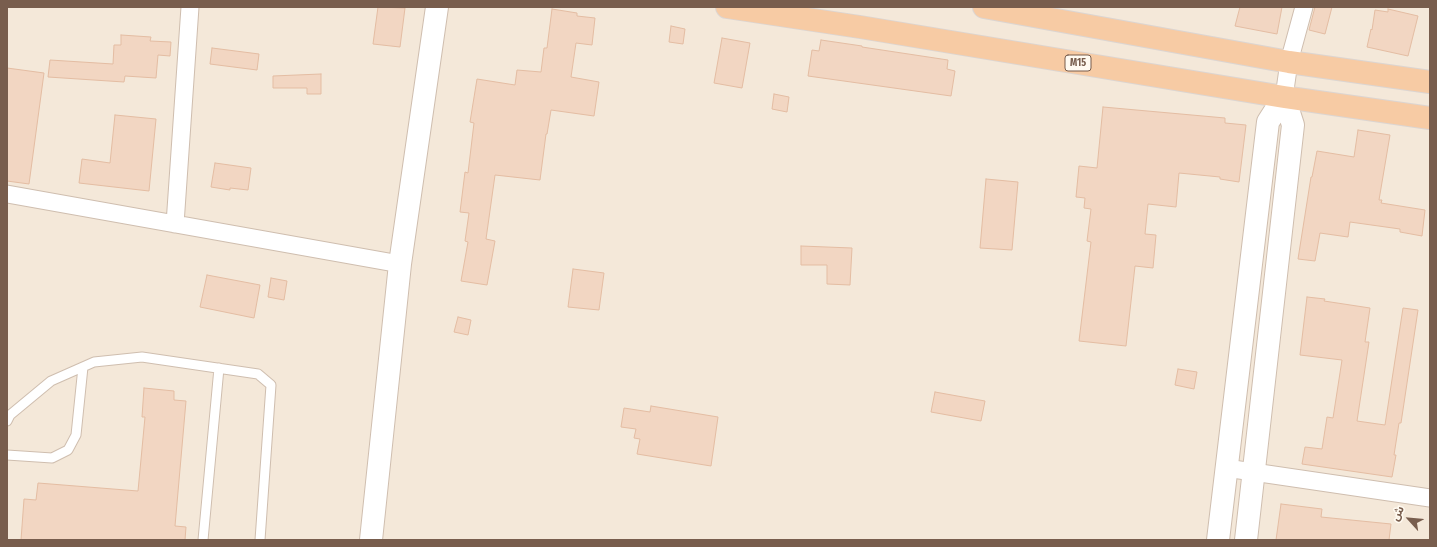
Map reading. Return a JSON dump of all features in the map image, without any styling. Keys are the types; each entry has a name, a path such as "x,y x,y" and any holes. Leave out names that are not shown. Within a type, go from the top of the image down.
{"highway":[{"name":"M15","path":"727,7 860,27 1284,97 1430,118"},
{"path":"984,7 1289,62 1430,82"}],"street":[{"path":"175,224 190,7"},
{"path":"371,540 400,264 437,7"},
{"path":"1218,540 1268,122 1284,97 1289,62 1304,7"},
{"path":"1246,540 1293,125 1284,97"},
{"path":"7,194 400,264"},
{"path":"1226,468 1430,498"}],"lane":[{"path":"7,420 10,415 51,381 94,362 142,358 258,374 271,385 260,540"},
{"path":"7,455 52,458 68,450 76,435 83,367"},
{"path":"203,540 219,368"}],"shaded area":[{"path":"7,7 1430,7 1430,540 7,540"}],"building":[{"path":"378,7 405,8 400,47 373,44"},
{"path":"1240,7 1282,7 1277,34 1235,26"},
{"path":"1315,7 1332,7 1325,34 1309,30"},
{"path":"552,9 577,13 577,16 595,18 592,45 576,43 571,77 599,82 594,116 551,110 546,134 540,180 495,175 486,239 495,241 487,285 461,281 468,242 465,241 469,213 460,212 465,172 468,173 474,123 470,122 477,79 515,85 517,70 541,72 544,48 547,48"},
{"path":"1388,9 1418,16 1408,56 1367,47 1371,29 1372,30 1375,10 1388,12"},
{"path":"671,26 685,29 683,44 669,42"},
{"path":"121,35 151,37 150,41 171,42 170,56 158,55 156,78 125,76 124,82 48,77 50,60 113,64 114,45 121,45"},
{"path":"722,38 750,43 742,88 714,83"},
{"path":"821,40 948,60 947,69 955,71 951,96 808,76 812,50 819,51"},
{"path":"212,48 259,54 257,70 210,64"},
{"path":"7,68 44,73 29,184 7,181"},
{"path":"321,74 321,94 307,94 307,88 273,88 273,76"},
{"path":"774,94 789,97 787,112 772,109"},
{"path":"1103,107 1225,118 1225,123 1246,125 1239,182 1220,179 1220,177 1179,173 1176,207 1148,204 1145,234 1156,235 1153,268 1135,266 1126,346 1079,341 1091,242 1087,241 1091,209 1084,208 1085,198 1076,197 1079,166 1097,168"},
{"path":"115,115 156,119 149,191 79,183 82,159 110,163"},
{"path":"1358,130 1390,135 1379,200 1382,200 1381,203 1425,210 1422,236 1400,232 1400,229 1350,222 1348,237 1320,233 1315,261 1298,259 1311,177 1317,151 1354,157"},
{"path":"215,163 251,168 248,190 230,188 230,190 211,187"},
{"path":"986,179 1018,182 1012,250 980,248"},
{"path":"801,246 852,248 850,285 827,284 827,265 801,265"},
{"path":"573,269 604,273 599,310 568,307"},
{"path":"207,275 260,285 254,318 200,307"},
{"path":"271,278 287,281 284,300 268,297"},
{"path":"1307,297 1370,308 1365,342 1369,342 1357,421 1385,425 1403,308 1418,310 1401,423 1399,423 1394,455 1396,455 1392,477 1302,464 1305,447 1322,449 1327,417 1333,418 1342,360 1300,355"},
{"path":"458,317 471,320 468,335 454,332"},
{"path":"1178,369 1197,372 1194,389 1175,385"},
{"path":"144,388 174,391 174,400 186,401 175,526 186,527 185,540 21,540 24,499 36,500 38,483 138,491 145,417 142,417"},
{"path":"935,392 985,401 981,421 931,412"},
{"path":"651,406 718,417 711,466 637,454 640,439 634,438 636,429 621,427 624,408 650,412"},
{"path":"1281,504 1322,509 1321,517 1391,524 1389,540 1276,540"}]}
